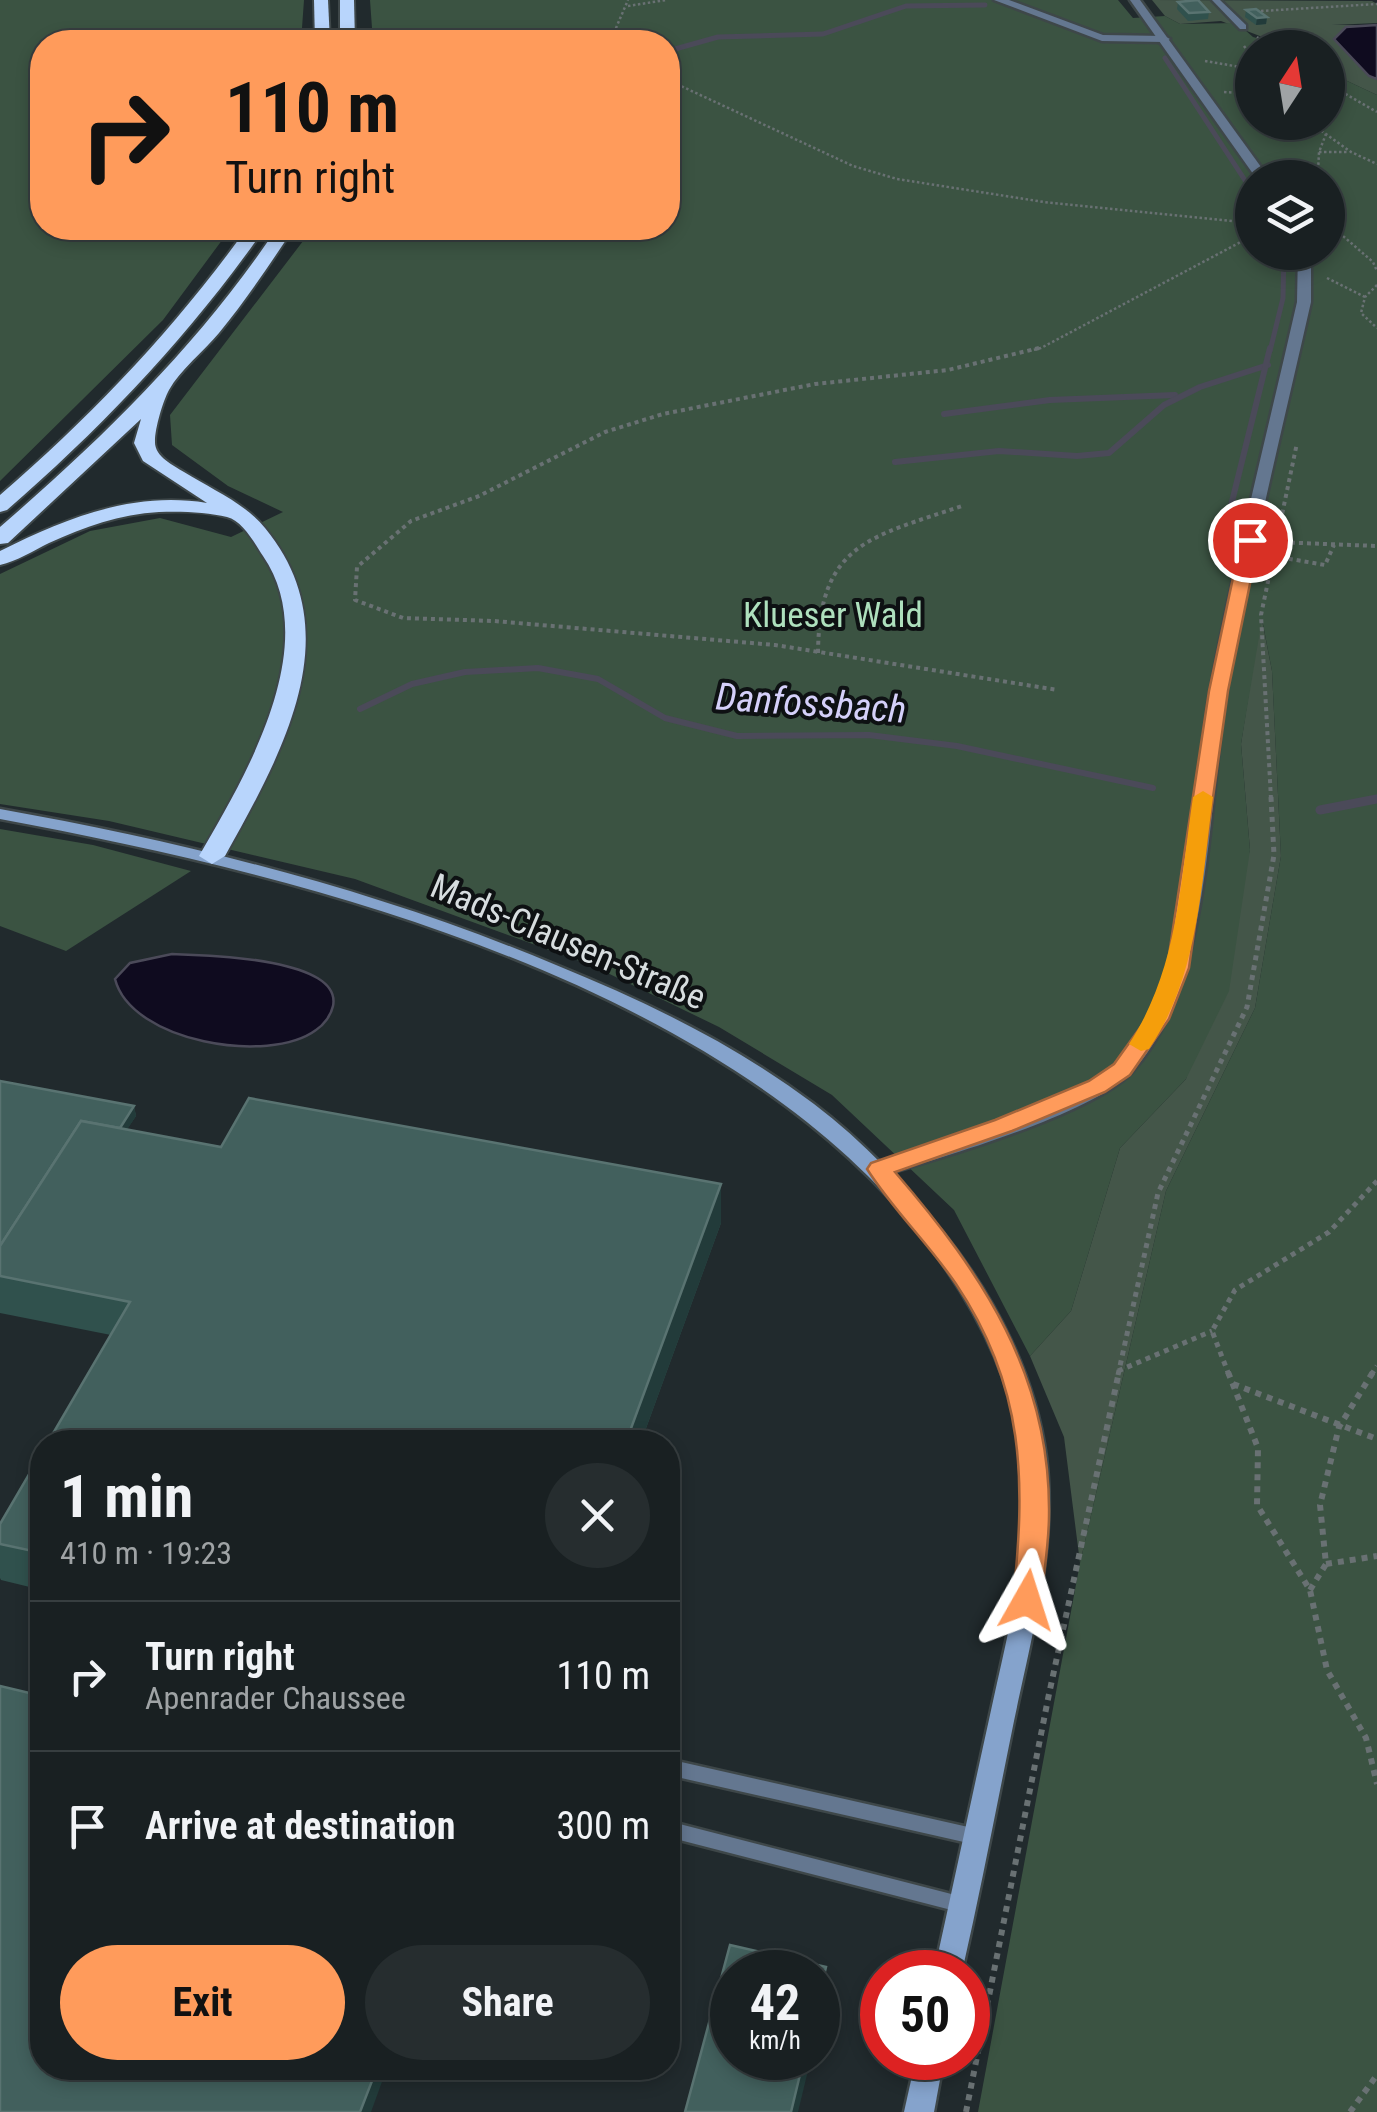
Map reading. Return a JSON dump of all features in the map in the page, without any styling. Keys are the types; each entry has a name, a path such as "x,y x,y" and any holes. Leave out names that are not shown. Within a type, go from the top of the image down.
{"highway":[{"path":"322,0 323,30"},
{"path":"347,0 348,30"},
{"path":"0,506 145,370 213,291 248,240"},
{"path":"0,538 111,439 160,388 242,294 277,240"},
{"path":"160,388 144,443 150,457 236,515 270,547 288,586 295,632 295,674 278,727 253,786 212,856"},
{"path":"0,558 93,516 127,507 177,504 236,515"}],"main road":[{"name":"Mads-Clausen-Straße","path":"0,814 212,856 381,904 582,982 688,1031 778,1085 835,1128 879,1169 928,1226 968,1282 1006,1351 1030,1426 1036,1515 1027,1600 953,1950"},
{"path":"919,2112 926,2080"}],"street":[{"path":"999,0 1102,38 1165,40"},
{"path":"1135,0 1250,160"},
{"path":"879,1169 1004,1126 1097,1087 1122,1070 1158,1019 1178,968 1218,691 1304,302 1305,270"}],"lane":[{"path":"1216,0 1243,27"},
{"path":"680,1771 977,1837"},
{"path":"680,1832 963,1905"}],"path":[{"path":"616,30 628,3 666,0"},
{"path":"1261,11 1377,6"},
{"path":"1279,13 1377,6"},
{"path":"1197,60 1235,66"},
{"path":"680,86 853,166 944,190 1235,221"},
{"path":"1221,92 1235,93"},
{"path":"1345,94 1377,112"},
{"path":"1319,160 1324,140"},
{"path":"1336,140 1377,164"},
{"path":"1320,152 1351,152"},
{"path":"1345,237 1375,263 1377,271"},
{"path":"1058,690 775,645 402,618 355,600 357,567 410,521 479,496 605,432 662,414 815,384 948,370 1041,348 1235,245"},
{"path":"1322,270 1322,290"},
{"path":"1322,277 1365,296"},
{"path":"1377,285 1365,296 1362,314 1377,327"},
{"path":"966,2112 1048,1694 1158,1193 1247,1007 1274,855 1261,615 1299,431"},
{"path":"818,653 815,616 827,579 864,540 962,506"},
{"path":"1250,540 1377,546"},
{"path":"1273,556 1325,564 1334,545"},
{"path":"1118,1371 1212,1331 1235,1290 1329,1232 1377,1181"},
{"path":"1212,1331 1258,1448 1257,1505 1310,1590 1327,1670 1366,1738 1377,1784"},
{"path":"1310,1590 1326,1564 1320,1505 1338,1427 1377,1366"},
{"path":"1233,1384 1377,1439"},
{"path":"1326,1564 1377,1556"},
{"path":"1350,2112 1377,2076"}],"green space":[{"path":"0,0 304,0 302,30 30,30 30,240 222,240 163,320 0,481"},
{"name":"Klueser Wald","path":"370,0 1118,0 1133,18 1165,16 1180,24 1237,23 1245,30 1235,30 1235,140 1345,140 1345,80 1377,95 1377,2112 978,2112 984,2080 990,2080 990,2047 1080,1563 1166,1191 1255,1008 1281,856 1272,671 1262,619 1241,744 1250,850 1229,991 1186,1079 1120,1148 1071,1311 1030,1356 954,1210 832,1095 719,1027 593,966 355,879 109,821 0,804 0,574 90,531 160,518 231,537 283,512 228,486 172,445 170,415 304,240 680,240 680,30 372,30"},
{"path":"1152,0 1377,4 1377,23 1332,25 1377,25 1345,48 1345,30 1244,30 1221,21 1180,24 1165,16"},
{"path":"1345,48 1369,76 1377,79 1377,95 1345,80"},
{"path":"1261,615 1272,671 1281,856 1255,1008 1166,1191 1080,1563 1064,1437 1030,1356 1071,1311 1120,1148 1186,1079 1250,850 1241,744"},
{"path":"0,829 93,845 191,871 66,951 0,926"}],"shaded area":[{"path":"1377,25 1377,79 1369,76 1345,51 1346,27"},
{"path":"172,954 239,958 294,968 316,977 330,990 332,1009 316,1030 267,1046 236,1046 173,1032 126,1001 115,979 130,963"}],"building":[{"path":"1198,0 1209,12 1189,13 1178,2"},
{"path":"1256,9 1267,17 1257,18 1246,10"},
{"path":"0,1081 134,1106 120,1128 81,1121 0,1246"},
{"path":"249,1098 721,1184 630,1430 55,1430 130,1302 0,1276 0,1246 81,1121 221,1147"},
{"path":"30,1473 30,1550 0,1544 0,1524"},
{"path":"0,1686 30,1693 30,2080 372,2080 360,2112 0,2112"},
{"path":"710,2019 710,2080 799,2080 791,2112 685,2112"}],"waterway":[{"path":"680,48 718,37 823,34 906,6 985,5"},
{"path":"1165,58 1235,165"},
{"path":"1270,351 1283,298 1284,270"},
{"path":"1266,366 1270,348"},
{"path":"895,462 999,451 1077,456 1109,453 1164,405 1200,387 1266,366"},
{"path":"1223,538 1266,366"},
{"path":"944,414 1050,400 1175,395"},
{"name":"Danfossbach","path":"360,709 412,684 465,672 538,668 598,679 665,718 737,736 869,735 957,746 1153,788"},
{"name":"Danfossbach","path":"1320,810 1377,799"}],"slow traffic":[{"path":"1141,1044 1158,1019 1178,968 1203,797"}],"route":[{"path":"1027,1600 1036,1515 1030,1426 1006,1351 968,1282 928,1226 879,1169 1004,1126 1097,1087 1122,1070 1158,1019 1178,968 1218,691 1250,540"}]}
